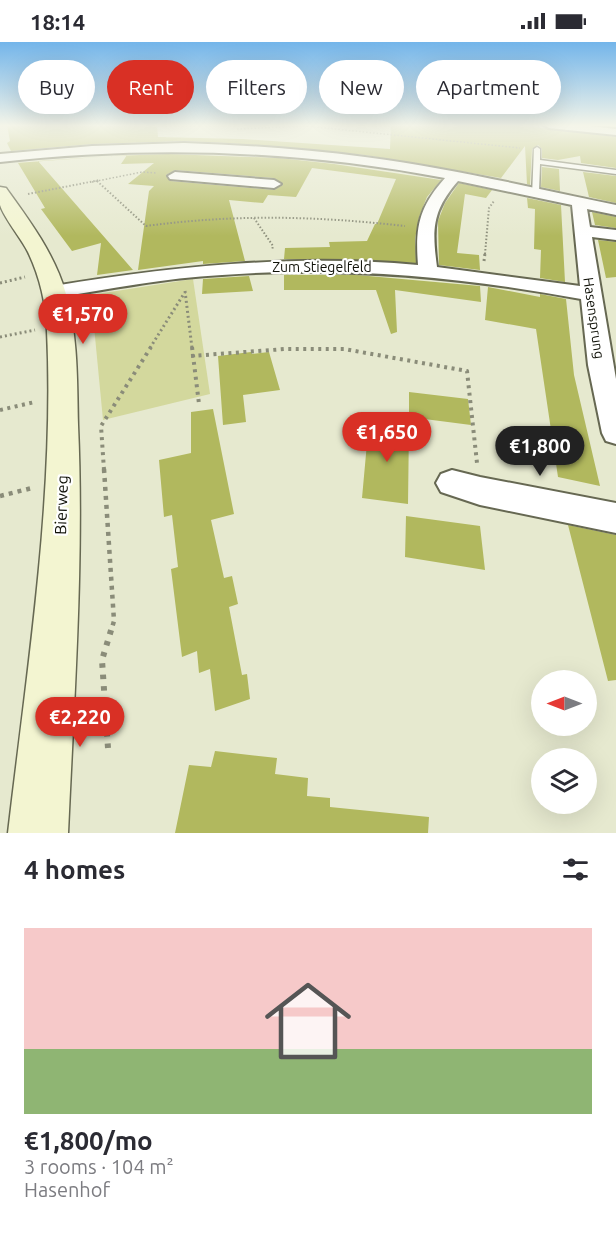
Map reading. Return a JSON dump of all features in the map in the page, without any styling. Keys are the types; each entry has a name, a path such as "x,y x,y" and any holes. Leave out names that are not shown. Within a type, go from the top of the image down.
{"main road":[{"name":"Bierweg","path":"2,195 39,257 54,292 59,324 63,435 61,525 38,833"}],"street":[{"path":"222,179 239,162"},
{"path":"374,162 616,210"},
{"path":"175,176 274,183"},
{"path":"428,270 423,228 435,198 454,177"},
{"name":"Hasensprung","path":"579,203 600,365 616,433"},
{"path":"583,231 616,236"},
{"name":"Zum Stiegelfeld","path":"54,292 186,282 271,267 374,266 483,276 590,294"},
{"path":"466,487 616,518"}],"lane":[{"path":"535,193 536,162 616,172"}],"path":[{"path":"2,195 142,172 175,176"},
{"path":"97,181 146,226 217,218 254,218 335,219 423,228"},
{"path":"483,276 489,208 504,187"},
{"path":"254,218 273,246 271,267"},
{"path":"186,282 191,356 198,404"},
{"path":"108,748 102,660 114,621 101,426 186,282"},
{"path":"0,337 59,324"},
{"path":"191,356 285,349 344,349 467,371 466,487"},
{"path":"0,410 62,396"}],"green space":[{"path":"193,279 210,394 103,420 91,295"}],"building":[{"path":"39,162 133,270 97,275 101,243 72,251 41,209 45,208 16,163"},
{"path":"122,162 315,162 441,180 427,197 419,217 415,239 416,263 284,259 285,248 330,247 329,242 367,241 377,224 396,179 312,168 296,197 268,195 263,203 229,200 245,261 203,264 203,261 138,270 149,191 154,186 128,184 154,163 121,164","holes":["175,170 274,178 283,185 274,190 170,181 166,175"]},
{"path":"406,162 513,162 501,178"},
{"path":"526,162 531,162 530,185 527,184"},
{"path":"616,162 616,168 581,163"},
{"path":"542,167 559,169 560,191 541,187"},
{"path":"583,172 616,176 616,203 589,197"},
{"path":"459,183 492,190 486,198 465,194 457,253 479,255 480,270 439,265 438,221 445,203"},
{"path":"527,198 561,205 565,282 540,278 541,250 534,249 535,209 528,208"},
{"path":"592,212 616,217 616,228 595,225"},
{"path":"598,240 616,242 616,277 606,278"},
{"path":"284,275 357,275 480,286 481,302 395,290 397,332 391,334 376,290 284,290"},
{"path":"249,276 253,291 202,294 203,279"},
{"path":"488,287 540,297 540,294 566,299 574,375 600,486 558,477 536,329 485,320"},
{"path":"251,352 252,354 269,352 280,390 243,395 246,422 223,425 218,356"},
{"path":"409,392 468,399 471,425 409,417"},
{"path":"213,409 234,514 211,520 224,578 232,576 238,604 229,607 242,675 247,674 250,699 215,711 210,669 199,673 197,651 182,657 171,569 178,567 172,515 164,517 159,460 191,453 191,412"},
{"path":"369,421 409,426 408,504 362,498"},
{"path":"406,516 480,526 485,570 405,557"},
{"path":"568,525 616,535 616,680 608,681"},
{"path":"215,751 277,758 275,774 308,778 307,796 330,798 330,807 429,817 428,833 175,833 189,765 211,767"}]}
